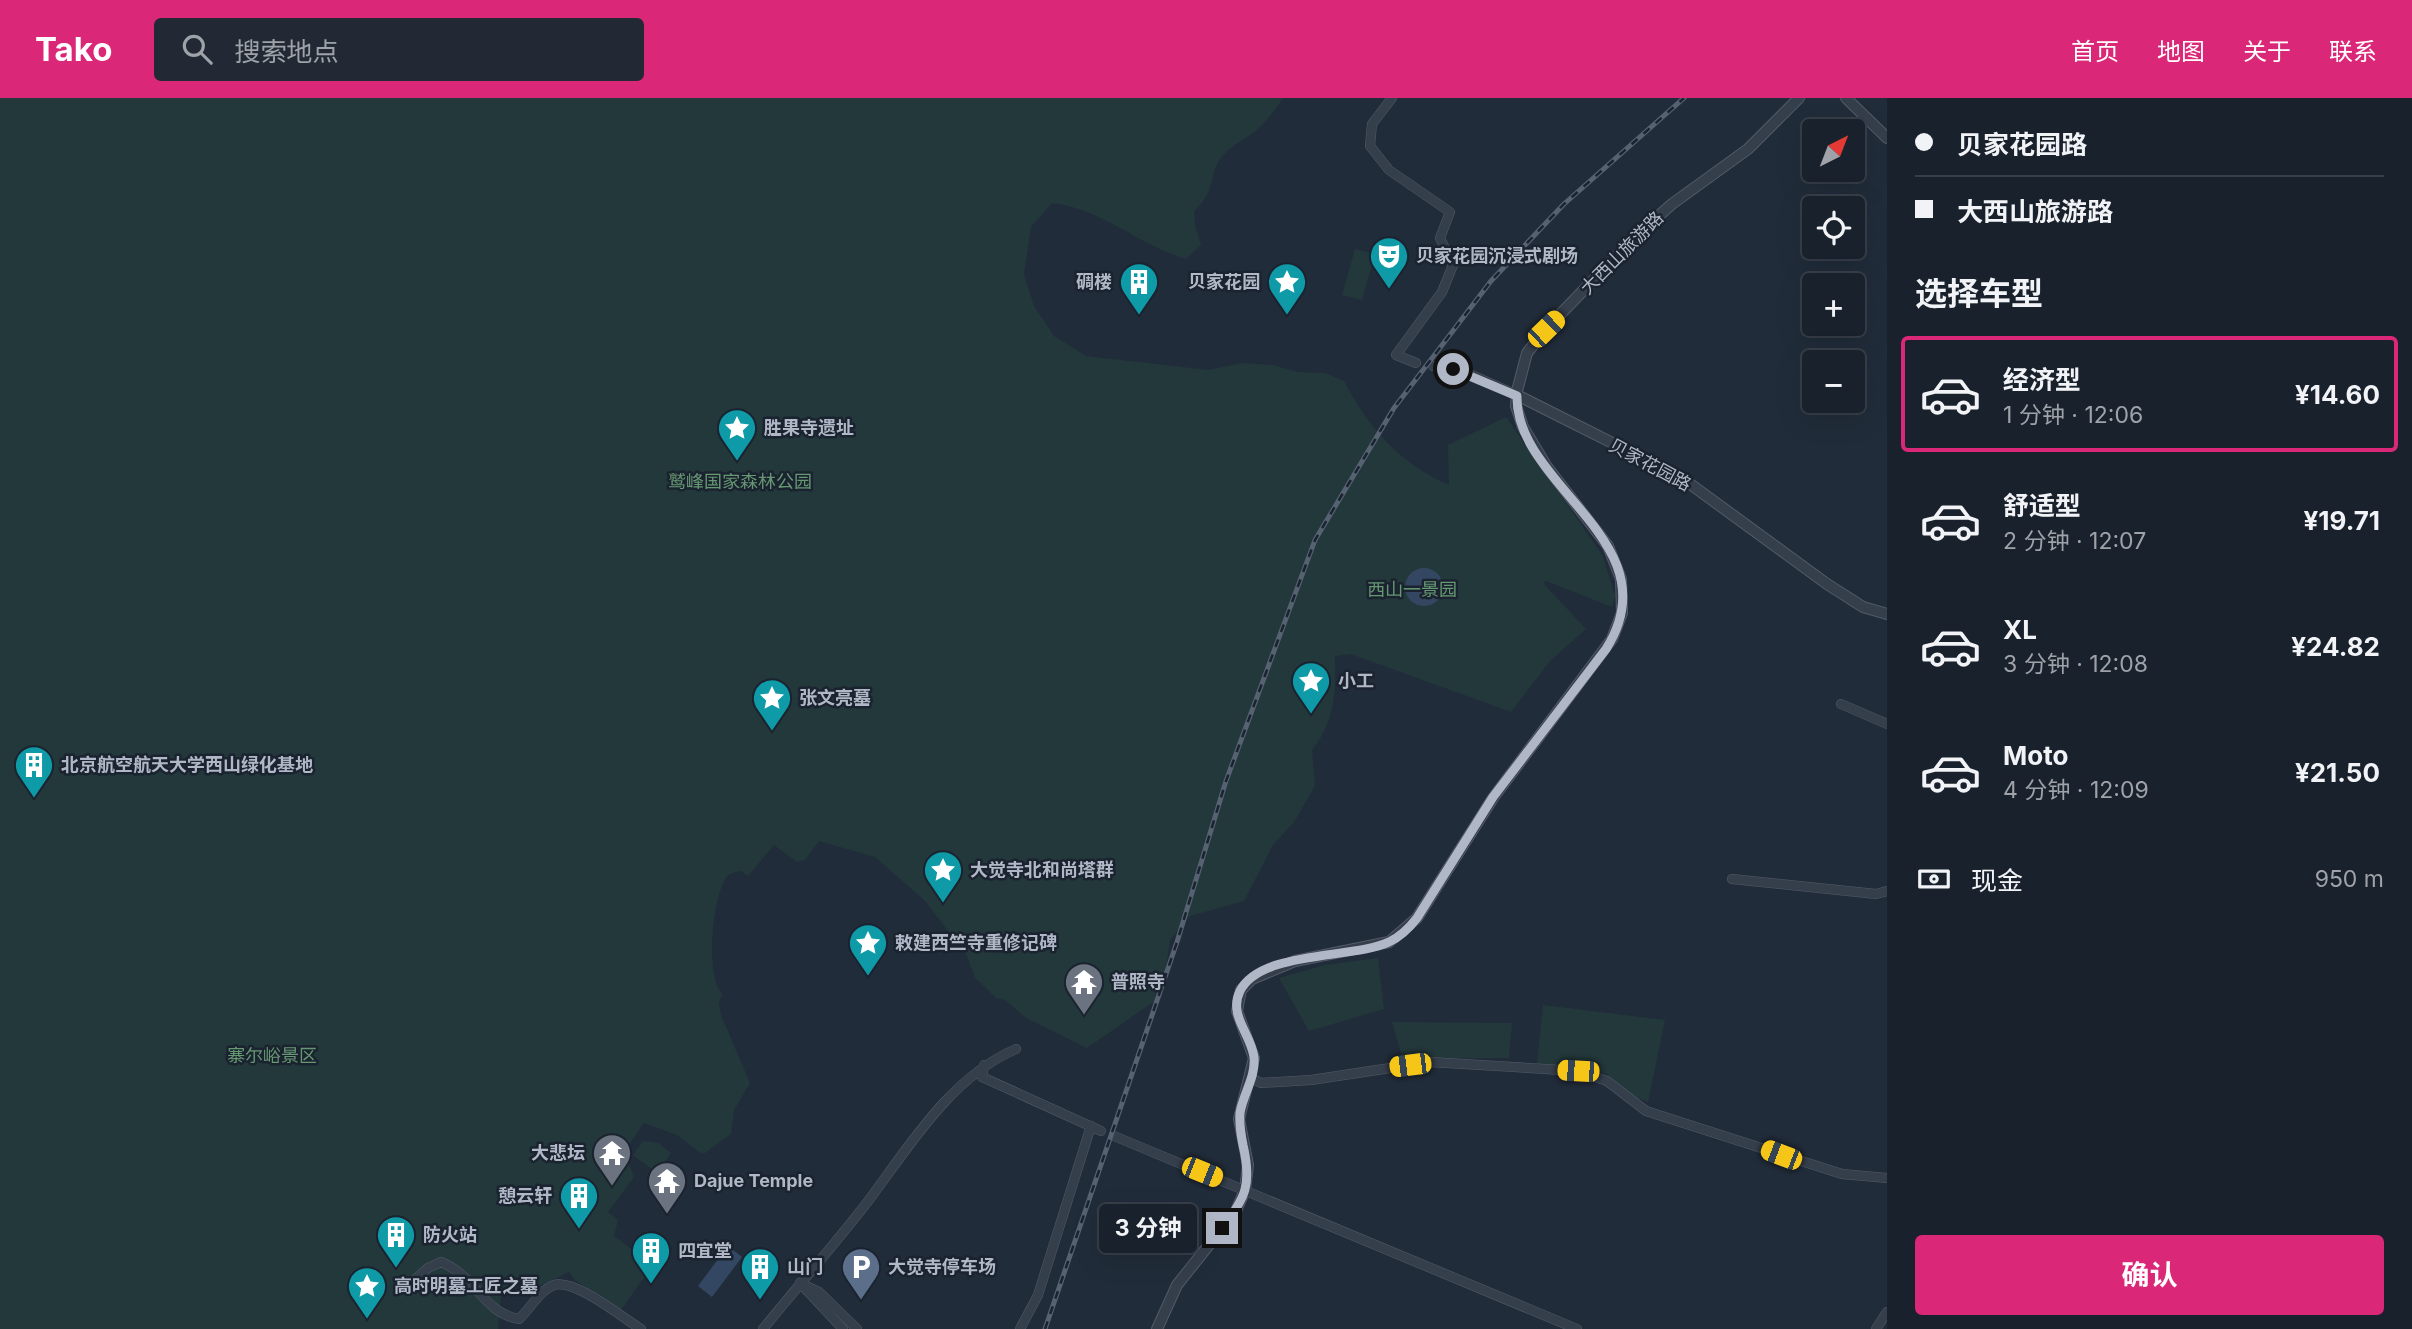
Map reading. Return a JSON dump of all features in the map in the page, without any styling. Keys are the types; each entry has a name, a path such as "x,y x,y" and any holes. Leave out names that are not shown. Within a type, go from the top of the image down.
{"street":[{"path":"1392,98 1372,124 1370,146 1390,170 1450,212 1440,238 1451,258 1448,280 1396,355 1416,363"},
{"name":"大西山旅游路","path":"1157,1329 1177,1285 1236,1211 1245,1190 1248,1165 1240,1119 1242,1101 1251,1078 1254,1054 1237,1008 1239,993 1247,982 1295,961 1316,955 1373,948 1389,943 1404,932 1417,918 1493,797 1594,665 1617,630 1623,594 1615,562 1601,537 1527,437 1516,406 1518,377 1527,353 1546,329 1644,229 1672,204 1748,149 1799,98"},
{"path":"1846,98 1887,138"},
{"name":"贝家花园路","path":"1433,366 1459,370 1676,474 1827,584 1863,607 1887,614"},
{"path":"1841,705 1887,724"},
{"path":"1732,879 1876,894 1887,891"},
{"path":"763,1329 869,1200 894,1163 956,1090 985,1064 1016,1049"},
{"path":"1251,1078 1261,1083 1311,1080 1430,1062 1578,1071 1607,1081 1646,1111 1842,1174 1887,1178"},
{"path":"985,1064 982,1077 1101,1131"},
{"path":"1020,1329 1038,1295 1091,1126"},
{"path":"1114,1136 1577,1329"},
{"path":"409,1285 428,1268 441,1262 456,1269 502,1316 519,1319 544,1291 556,1284 571,1284 641,1329"},
{"path":"800,1283 811,1299 843,1329"},
{"path":"800,1283 819,1292 857,1329"},
{"path":"1876,1329 1887,1312"}],"green space":[{"path":"0,98 1283,98 1262,125 1221,158 1206,196 1194,211 1201,245 1186,259 1088,212 1052,203 1031,227 1024,274 1034,306 1054,336 1086,356 1208,370 1243,363 1272,365 1298,372 1325,373 1344,381 1364,414 1400,455 1449,485 1448,445 1506,417 1603,556 1615,596 1612,607 1546,581 1543,583 1586,629 1550,661 1511,712 1351,654 1335,656 1335,682 1330,717 1312,750 1315,786 1294,822 1273,845 1244,901 1190,916 1170,940 1162,996 1087,1048 1026,1018 1005,1000 996,998 975,978 966,954 924,900 875,857 819,841 805,860 797,862 774,845 748,876 741,871 729,875 721,888 714,919 713,971 722,994 719,1003 721,1015 750,1083 734,1110 731,1134 705,1153 702,1154 677,1135 644,1123 624,1152 634,1177 608,1212 618,1220 614,1236 653,1265 620,1311 575,1280 569,1272 538,1287 508,1287 501,1294 498,1329 0,1329"},
{"path":"1355,249 1375,254 1362,300 1342,295"},
{"path":"1378,958 1384,1009 1309,1031 1279,978 1325,965"},
{"path":"1543,1005 1665,1020 1648,1102 1618,1090 1608,1074 1577,1067 1537,1064"},
{"path":"1392,1022 1512,1023 1509,1058 1419,1059 1404,1063"},
{"path":"643,1141 658,1143 671,1153 657,1173 633,1155"}],"water":[{"path":"1424,568 1437,574 1443,587 1437,600 1424,606 1411,600 1405,587 1411,574"},
{"path":"728,1246 742,1257 712,1297 698,1286"}],"railway":[{"path":"1045,1329 1177,942 1226,781 1315,540 1394,408 1491,281 1564,204 1684,98"}],"place":[{"name":"贝家花园沉浸式剧场","path":"1389,290"},
{"name":"碉楼","path":"1139,316"},
{"name":"贝家花园","path":"1287,316"},
{"name":"胜果寺遗址","path":"737,462"},
{"name":"小工","path":"1311,715"},
{"name":"张文亮墓","path":"772,732"},
{"name":"北京航空航天大学西山绿化基地","path":"34,799"},
{"name":"大觉寺北和尚塔群","path":"943,904"},
{"name":"敕建西竺寺重修记碑","path":"868,977"},
{"name":"普照寺","path":"1084,1016"},
{"name":"大悲坛","path":"612,1187"},
{"name":"Dajue Temple","path":"667,1215"},
{"name":"憩云轩","path":"579,1230"},
{"name":"防火站","path":"396,1269"},
{"name":"四宜堂","path":"651,1285"},
{"name":"山门","path":"760,1301"},
{"name":"大觉寺停车场","path":"861,1301"},
{"name":"高时明墓工匠之墓","path":"367,1320"}],"route":[{"path":"1222,1228 1244,1197 1248,1174 1240,1119 1242,1101 1253,1074 1254,1054 1237,1011 1242,988 1256,976 1295,961 1316,955 1373,948 1389,943 1404,932 1417,918 1493,797 1606,649 1614,637 1622,613 1621,579 1608,546 1527,437 1516,406 1517,396 1471,374 1453,369"}],"park label":[{"name":"鹫峰国家森林公园","path":"740,482"},
{"name":"西山一景园","path":"1412,590"},
{"name":"寨尔峪景区","path":"272,1056"}]}
